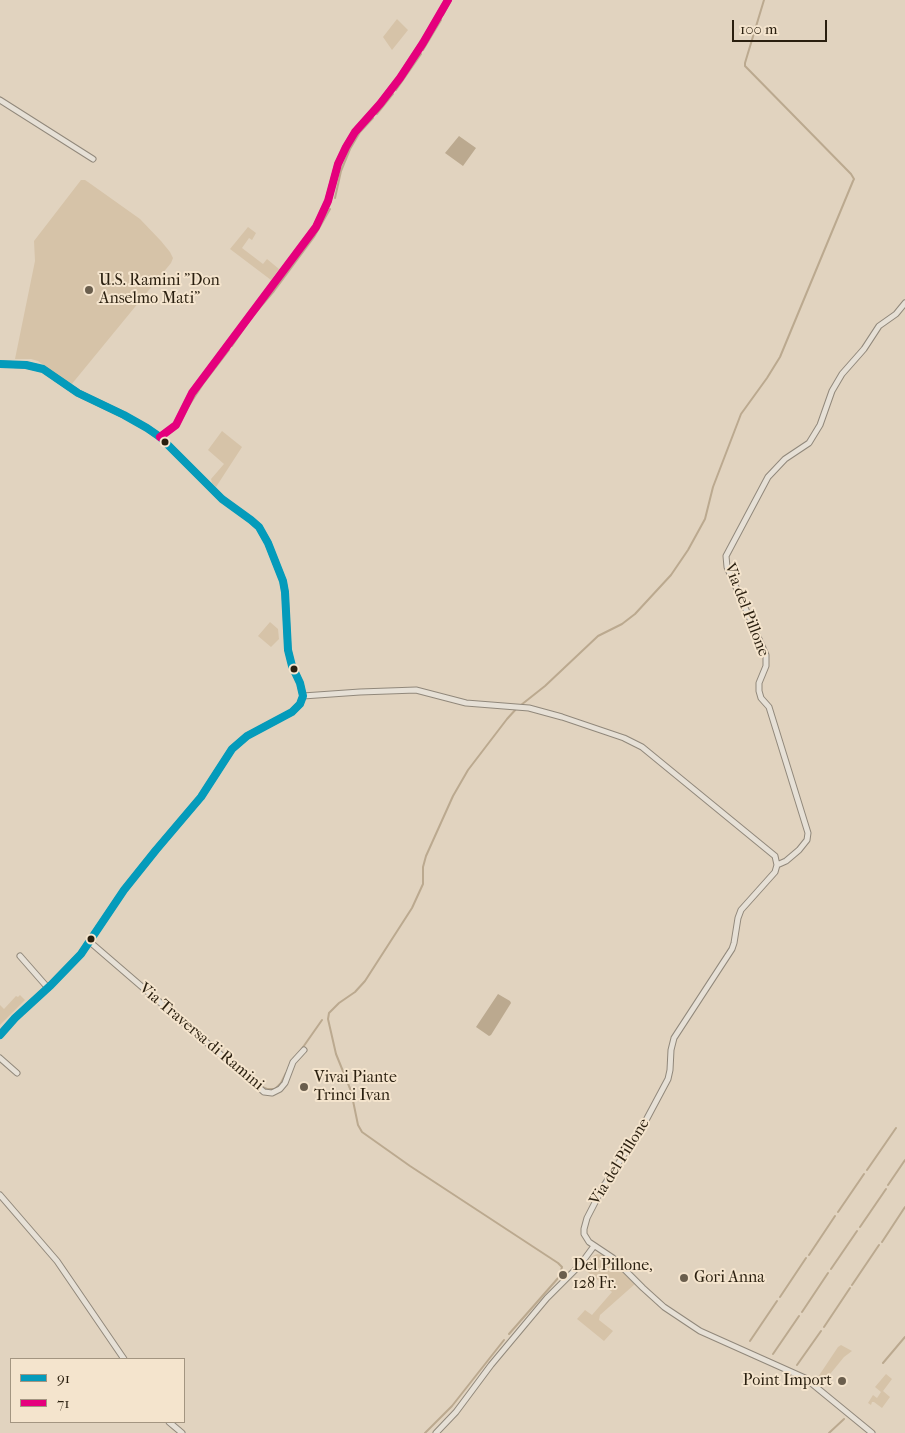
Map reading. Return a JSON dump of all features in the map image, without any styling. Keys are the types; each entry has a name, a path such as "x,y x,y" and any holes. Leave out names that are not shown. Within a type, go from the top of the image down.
{"street":[{"path":"160,437 176,424 196,386 316,227 328,201 338,164 346,147 400,78 448,0"},
{"path":"0,100 93,159"},
{"name":"Via del Pillone","path":"594,1246 587,1240 584,1234 584,1226 588,1216 603,1187 640,1132 662,1091 669,1074 674,1038 732,949 741,910 775,872 777,865 786,861 807,840 808,833 769,708 761,698 759,691 759,683 766,666 766,655 727,568 726,556 768,477 781,462 806,446 812,439 820,425 832,390 842,374 864,349 879,326 896,314 905,303"},
{"path":"0,364 26,365 42,370 55,376 71,389 160,437 222,499 256,525 268,543 279,569 285,592 288,650 303,696 300,704 292,712 247,736 232,749 201,797 124,890 90,942 72,964 15,1018 0,1035"},
{"path":"303,696 412,690 466,703 528,708 615,735 642,747 770,851 776,858 777,865"},
{"name":"Via Traversa di Ramini","path":"90,942 262,1091 272,1093 280,1089 285,1083 293,1062 304,1050"},
{"path":"20,956 48,988"},
{"path":"0,1058 16,1073"},
{"path":"0,1196 53,1256 123,1358"},
{"path":"436,1433 441,1431 517,1334 547,1298 580,1265 594,1246 613,1258 664,1307 700,1331 805,1378 872,1433"},
{"path":"170,1423 182,1433"}],"shaded area":[{"path":"397,19 408,30 392,50 383,37"},
{"path":"459,136 476,148 463,166 445,153"},
{"name":"U.S. Ramini \"Don Anselmo Mati\"","path":"81,180 85,180 140,219 161,241 173,258 171,263 71,385 38,361 15,359 35,261 34,241"},
{"path":"248,227 256,233 252,240 249,238 242,248 263,264 267,259 279,269 271,280 230,249"},
{"path":"222,431 242,447 216,487 211,479 224,464 208,450"},
{"path":"270,622 278,629 279,639 271,647 258,636"},
{"path":"498,994 511,1003 489,1036 476,1027"},
{"path":"20,995 25,1000 0,1025 0,1005 4,1009 16,996"},
{"path":"597,1254 603,1255 612,1261 635,1284 600,1315 599,1320 613,1331 604,1341 577,1319 585,1310 592,1315 612,1292 583,1268"},
{"path":"841,1345 852,1351 844,1357 822,1384 816,1382 838,1347"},
{"path":"886,1374 892,1379 883,1391 890,1397 882,1408 874,1402 871,1405 868,1403 873,1395 877,1398 881,1392 875,1387"}],"waterway":[{"path":"443,15 451,0"},
{"path":"521,705 545,686 598,636 622,624 635,614 671,575 688,550 705,519 713,487 741,414 780,357 854,179 745,66 764,0"},
{"path":"423,50 441,20"},
{"path":"396,90 421,54"},
{"path":"377,114 393,94"},
{"path":"335,198 341,171 350,149 360,132 373,118"},
{"path":"232,346 251,318 274,291 314,237 330,209"},
{"path":"188,407 229,350"},
{"path":"509,1334 559,1277 562,1267 362,1132 358,1125 351,1091 336,1054 328,1019 329,1013 355,992 365,981 412,908 423,884 423,867 426,856 453,796 468,770 517,708"},
{"path":"301,1050 322,1020"},
{"path":"203,1036 240,1068"},
{"path":"260,1086 267,1089 275,1089 281,1083 286,1073"},
{"path":"867,1170 896,1128"},
{"path":"888,1185 905,1160"},
{"path":"838,1212 864,1174"},
{"path":"860,1227 886,1189"},
{"path":"882,1242 905,1207"},
{"path":"809,1255 835,1216"},
{"path":"831,1269 857,1231"},
{"path":"852,1285 879,1245"},
{"path":"780,1297 806,1258"},
{"path":"802,1312 828,1273"},
{"path":"824,1327 850,1288"},
{"path":"750,1341 777,1301"},
{"path":"773,1354 799,1316"},
{"path":"797,1365 821,1331"},
{"path":"883,1363 905,1337"},
{"path":"425,1433 452,1406 504,1340"},
{"path":"829,1433 844,1419"}],"transit line":[{"name":"71","path":"160,437 176,425 192,393 316,227 328,201 338,164 346,147 355,132 400,78 448,0"},
{"name":"91","path":"0,364 26,365 43,369 78,393 147,428 160,437 222,499 259,527 268,543 283,581 288,650 303,696 300,704 292,712 247,736 232,749 201,797 124,890 81,954 0,1035"}],"place":[{"name":"U.S. Ramini \"Don Anselmo Mati\"","path":"89,290"},
{"name":"Vivai Piante Trinci Ivan","path":"304,1087"},
{"name":"Del Pillone, 128 Fr.","path":"563,1275"},
{"name":"Gori Anna","path":"684,1278"},
{"name":"Point Import","path":"842,1381"}]}
